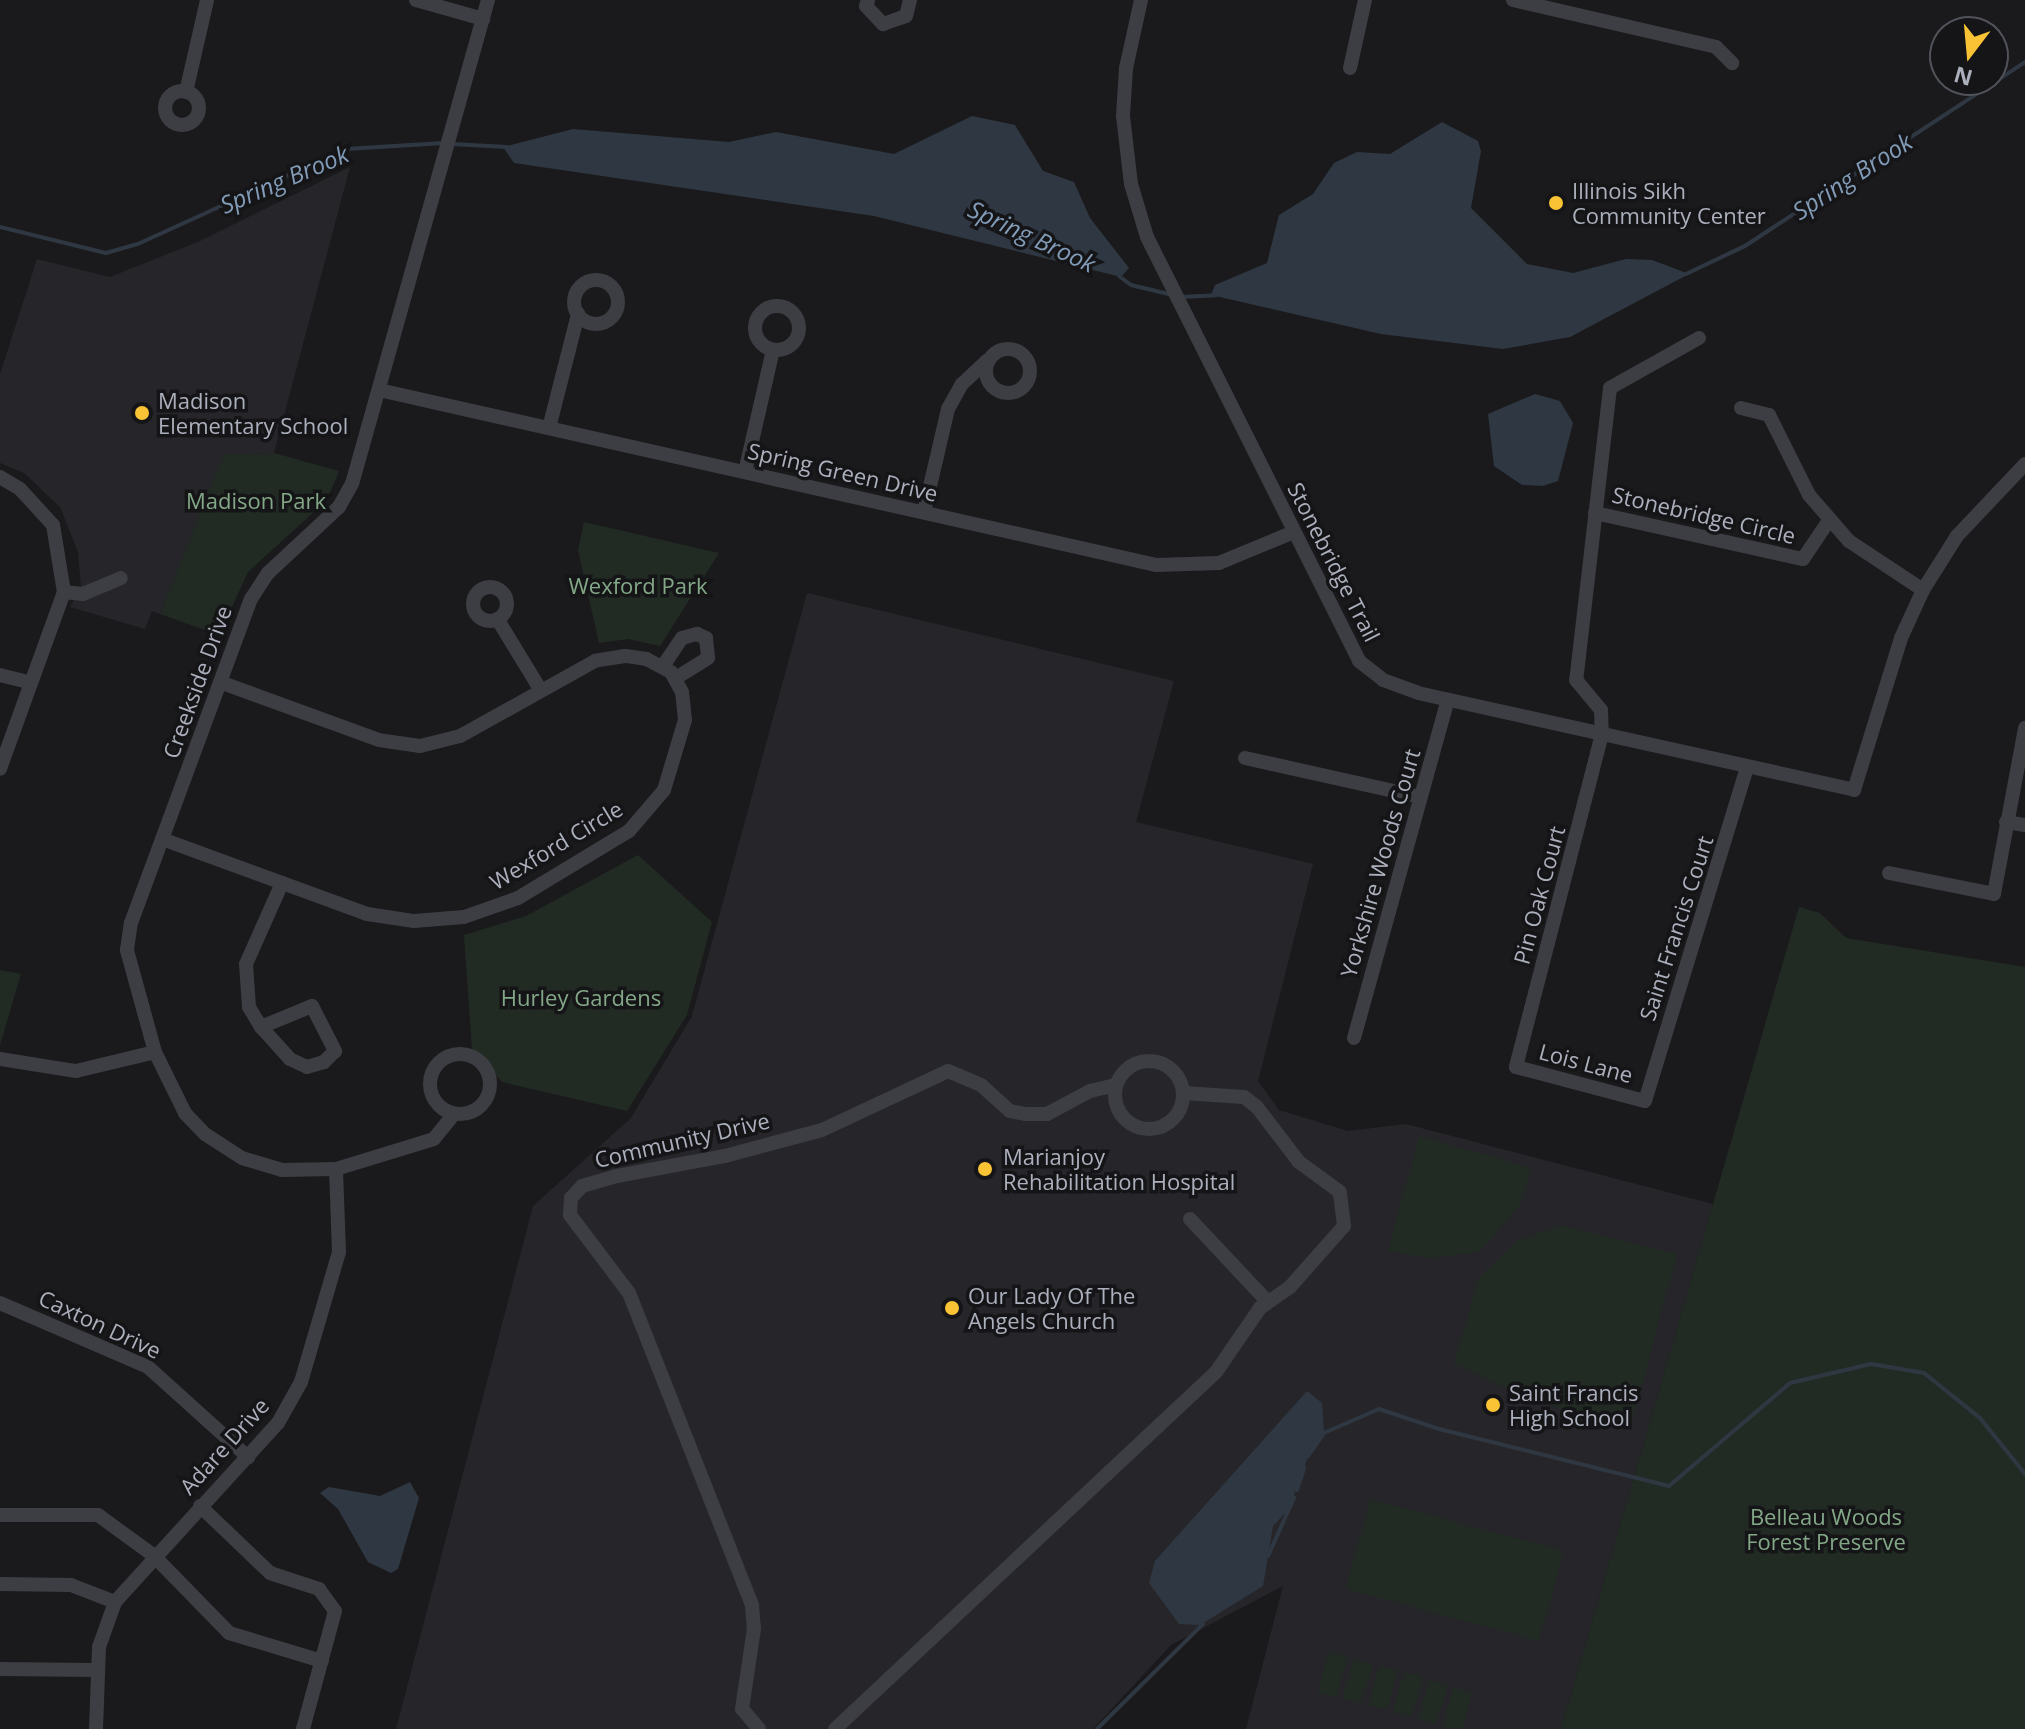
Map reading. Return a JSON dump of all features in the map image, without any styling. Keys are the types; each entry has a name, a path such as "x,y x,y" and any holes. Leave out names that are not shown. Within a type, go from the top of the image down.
{"street":[{"path":"186,92 207,0"},
{"path":"416,0 483,19"},
{"name":"Creekside Drive","path":"454,1114 435,1100 431,1078 444,1059 467,1055 486,1068 490,1091 476,1110 454,1114 434,1139 336,1169 282,1170 224,1148 185,1113 155,1052 127,950 131,923 220,682 262,581 347,496 488,0"},
{"path":"868,0 866,6 883,24 906,16 910,0"},
{"name":"Stonebridge Trail","path":"1139,0 1126,68 1125,140 1138,211 1179,304 1365,670 1403,688 1448,700 1854,790 1901,638 1923,590"},
{"path":"1350,68 1365,0"},
{"path":"1513,0 1557,5 1716,47 1732,63"},
{"path":"549,428 578,314"},
{"name":"Stonebridge Circle","path":"1602,734 1601,710 1576,680 1610,388 1699,338"},
{"path":"745,472 773,350"},
{"path":"924,512 948,409 962,384 988,360"},
{"name":"Spring Green Drive","path":"379,390 1173,567 1219,563 1294,532"},
{"name":"Stonebridge Circle","path":"1741,408 1769,415 1809,495 1849,541 1923,590"},
{"path":"1923,590 1981,506 2025,464"},
{"path":"0,477 20,489 53,525 64,592 0,769"},
{"name":"Stonebridge Circle","path":"1595,513 1803,559 1830,519"},
{"path":"64,592 83,594 121,578"},
{"path":"498,620 540,689"},
{"path":"220,682 405,746 460,736 540,689 610,657 663,666 682,638 697,634 706,638 708,658 675,679"},
{"name":"Wexford Circle","path":"162,839 367,914 414,921 464,917 518,898 629,831 652,808 670,777 685,720 675,679 663,666"},
{"path":"0,675 31,683"},
{"name":"Yorkshire Woods Court","path":"1354,1038 1448,700"},
{"path":"1889,873 1994,894 2025,728"},
{"name":"Pin Oak Court","path":"1516,1067 1602,734"},
{"path":"1245,758 1421,797"},
{"name":"Saint Francis Court","path":"1645,1101 1747,768"},
{"path":"2006,822 2025,825"},
{"path":"261,1027 312,1006 335,1051 324,1062 307,1067 290,1059 261,1027 249,1007 246,964 282,883"},
{"path":"0,1059 64,1072 155,1052"},
{"name":"Community Drive","path":"759,1729 742,1709 754,1629 752,1605 629,1293 570,1215 571,1198 582,1186 617,1176 725,1156 822,1130 948,1071 981,1085 1010,1111 1026,1114 1047,1114 1090,1091 1116,1085 1128,1068 1148,1061 1168,1067 1183,1093"},
{"name":"Lois Lane","path":"1516,1067 1645,1101"},
{"path":"835,1729 1216,1372 1268,1302 1290,1287 1344,1226 1340,1192 1299,1162 1244,1097 1183,1093 1176,1116 1145,1129 1117,1109 1116,1085"},
{"name":"Adare Drive","path":"96,1729 101,1637 115,1602 153,1555 248,1457 284,1413 309,1362 341,1235 336,1169"},
{"path":"1190,1219 1268,1302"},
{"name":"Caxton Drive","path":"0,1303 148,1367 248,1457"},
{"path":"200,1506 270,1573 319,1589 335,1611 303,1729"},
{"path":"0,1515 98,1515 153,1555 229,1633 322,1661"},
{"path":"0,1584 71,1585 115,1602"},
{"path":"0,1669 97,1670"}],"shaded area":[{"name":"Madison Elementary School","path":"350,167 274,453 224,455 160,614 152,611 145,629 70,607 81,587 78,552 60,507 24,473 0,463 0,374 37,259 110,277 200,241"},
{"name":"Marianjoy Rehabilitation Hospital","path":"807,593 1174,681 1136,822 1313,864 1258,1081 1279,1110 1348,1131 1406,1124 1713,1204 1561,1729 1246,1729 1283,1586 1171,1645 1093,1729 396,1729 533,1206 631,1118 692,1016"}],"green space":[{"name":"Madison Park","path":"274,453 339,471 327,500 248,572 219,635 160,614 224,454"},
{"name":"Wexford Park","path":"584,522 719,553 660,646 628,639 599,643 578,550"},
{"name":"Hurley Gardens","path":"638,855 712,922 687,1015 627,1111 502,1082 472,1049 464,935 526,916"},
{"name":"Belleau Woods Forest Preserve","path":"1799,907 1820,913 1846,938 2025,967 2025,1729 1561,1729"},
{"path":"0,970 21,974 0,1045"},
{"path":"1419,1136 1532,1168 1520,1205 1480,1252 1429,1258 1388,1251"},
{"path":"1562,1225 1677,1254 1630,1430 1528,1398 1454,1364 1479,1277 1516,1241"},
{"path":"1370,1499 1564,1551 1539,1641 1346,1589"},
{"path":"1329,1652 1348,1657 1336,1697 1318,1692"},
{"path":"1354,1659 1373,1664 1361,1704 1343,1698"},
{"path":"1380,1665 1398,1671 1387,1710 1368,1705"},
{"path":"1404,1672 1423,1677 1412,1717 1393,1712"},
{"path":"1429,1680 1448,1686 1436,1725 1418,1720"},
{"path":"1454,1687 1472,1693 1462,1729 1442,1727"}],"water":[{"path":"972,116 1015,125 1043,171 1074,182 1090,218 1129,268 1121,277 874,216 514,163 503,147 573,129 729,142 776,132 894,154"},
{"path":"1442,122 1478,141 1481,151 1471,208 1527,264 1573,273 1626,259 1652,260 1689,274 1570,337 1503,349 1381,334 1211,295 1215,285 1267,263 1279,215 1313,194 1334,163 1357,152 1390,154"},
{"path":"1535,394 1560,401 1573,423 1558,481 1543,486 1522,485 1494,466 1488,414"},
{"path":"1307,1391 1322,1403 1324,1433 1309,1454 1289,1509 1273,1526 1263,1586 1200,1625 1179,1624 1149,1583 1155,1561"},
{"path":"410,1482 419,1498 398,1569 391,1573 368,1562 338,1509 320,1493 329,1487 380,1496"}],"waterway":[{"name":"Spring Brook","path":"1686,274 1745,246 2025,62"},
{"name":"Spring Brook","path":"0,227 106,253 140,243 346,149 444,143"},
{"name":"Spring Brook","path":"452,144 507,147"},
{"name":"Spring Brook","path":"1119,276 1131,285 1173,295"},
{"name":"Spring Brook","path":"1181,297 1216,295"},
{"path":"1308,1456 1324,1433 1379,1409 1439,1429 1669,1486 1790,1383 1871,1364 1924,1373 1980,1418 2025,1474"},
{"path":"1297,1490 1304,1468"},
{"path":"1268,1556 1294,1498"},
{"path":"1097,1729 1203,1624"}],"place":[{"name":"Illinois Sikh Community Center","path":"1556,203"},
{"name":"Madison Elementary School","path":"142,413"},
{"name":"Marianjoy Rehabilitation Hospital","path":"985,1169"},
{"name":"Our Lady Of The Angels Church","path":"952,1308"},
{"name":"Saint Francis High School","path":"1493,1405"}]}
